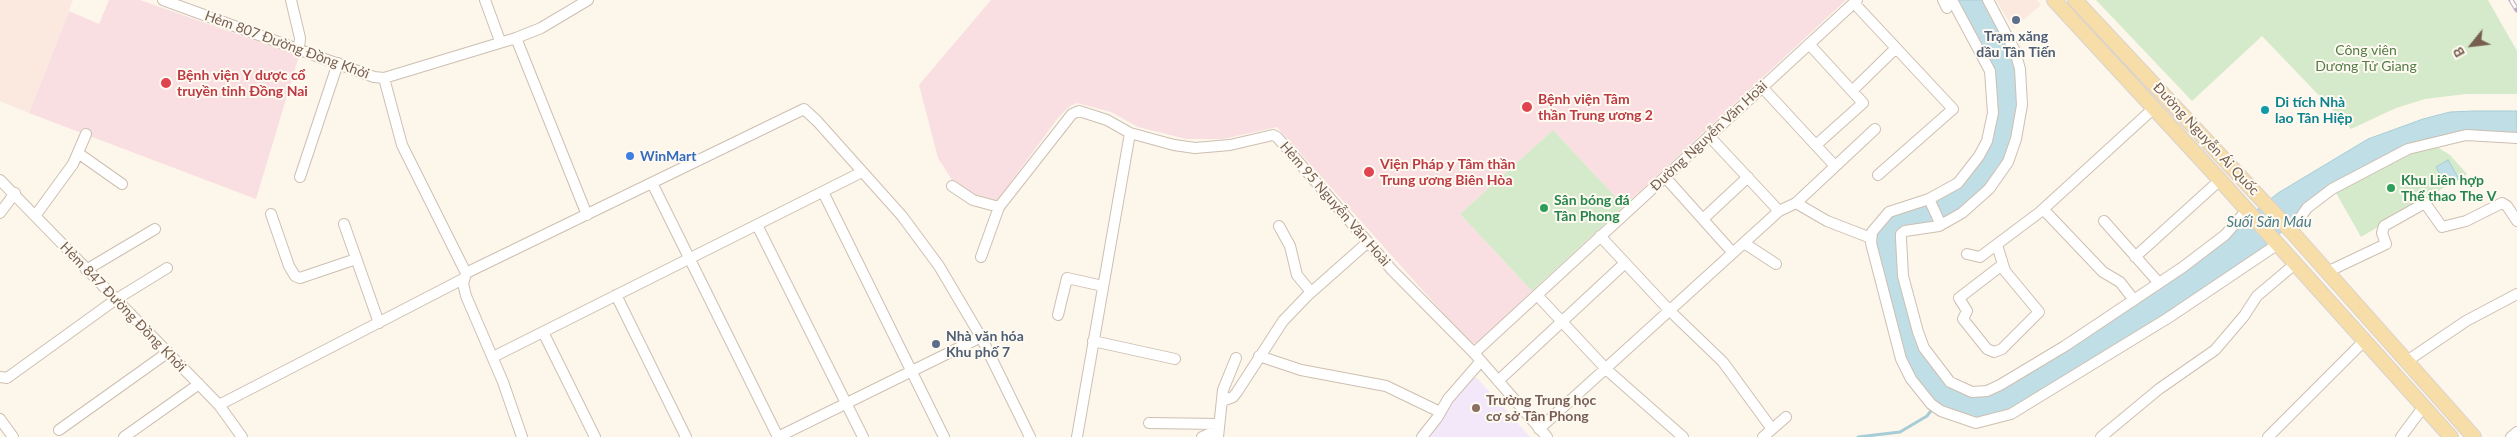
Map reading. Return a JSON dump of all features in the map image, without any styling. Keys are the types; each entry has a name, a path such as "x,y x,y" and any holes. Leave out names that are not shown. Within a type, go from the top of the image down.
{"main road":[{"name":"Đường Nguyễn Ái Quốc","path":"2054,0 2220,180 2451,437"},
{"name":"Đường Nguyễn Ái Quốc","path":"2075,0 2260,197 2474,437"},
{"path":"2365,340 2378,329"}],"street":[{"name":"Hẻm 807 Đường Đồng Khởi","path":"163,0 299,48 374,77 384,78 402,146 465,276 466,296 493,357 522,437"},
{"path":"291,0 300,38 299,48"},
{"path":"484,0 500,42"},
{"path":"384,78 516,38 541,28 588,0"},
{"path":"1988,0 2015,51 2020,68 2022,105 2016,139 2001,175 1989,189 1962,213 1941,225 1901,234 1903,276 1918,332 1924,348 1950,382 1972,392 1987,391 2000,386 2065,346 2160,283 2225,235 2247,210"},
{"path":"1856,1 1896,48 1953,109 1878,176"},
{"name":"Đường Nguyễn Văn Hoài","path":"1422,437 1477,357 1536,295 1856,1"},
{"path":"1947,3 1990,71 1993,113 1986,141 1969,171 1958,182 1929,199 1889,212 1876,226 1870,243 1901,359 1910,379 1931,404 1941,411 1976,423 2011,414 2168,318 2278,244"},
{"path":"516,38 587,215"},
{"path":"1809,44 1863,103 1816,145"},
{"path":"1852,91 1896,48"},
{"path":"300,177 338,63"},
{"path":"1762,87 1836,166"},
{"path":"1967,254 1979,258 1997,245 2043,209 2154,108"},
{"path":"219,405 379,323 465,276 804,109 902,216 939,266 981,337 1030,437"},
{"name":"Hẻm 95 Nguyễn Văn Hoài","path":"999,207 1076,112 1107,120 1130,133 1174,145 1195,148 1230,145 1272,135 1278,137 1368,242 1445,326 1477,357 1538,429 1547,437"},
{"path":"1538,429 1779,211 1796,203 1875,129"},
{"path":"1076,437 1130,133"},
{"path":"35,216 69,170 86,134"},
{"path":"2291,231 2307,208 2332,189 2408,149 2427,142 2466,135 2517,138"},
{"path":"1709,136 1779,211"},
{"path":"78,153 122,184"},
{"path":"493,357 862,172"},
{"path":"1665,177 1733,253"},
{"path":"1703,219 1748,177"},
{"name":"Hẻm 847 Đường Đồng Khởi","path":"0,180 15,193 86,270 219,405 242,437"},
{"path":"2135,256 2220,180"},
{"path":"652,183 778,437 981,337"},
{"path":"952,186 973,200 999,207 981,257"},
{"path":"822,192 944,437"},
{"path":"0,213 15,193"},
{"path":"1929,199 1941,225"},
{"path":"1796,203 1826,221 1871,238"},
{"path":"2327,272 2386,244 2382,233 2384,226 2425,203 2442,227 2477,217 2502,203 2507,206 2517,222"},
{"path":"2043,209 2103,272 2120,282 2134,300"},
{"path":"270,214 289,266 295,276 300,278 356,259"},
{"path":"2104,221 2160,283"},
{"path":"344,224 379,323"},
{"path":"757,225 863,437"},
{"path":"1279,226 1290,246 1298,275 1311,292"},
{"path":"86,270 155,229"},
{"path":"1600,236 1670,311 1723,362 1772,429"},
{"path":"1222,401 1233,397 1237,392 1283,321 1311,292 1368,242"},
{"path":"1744,243 1776,264"},
{"path":"1997,245 2002,265 2039,312 2002,349 1994,352 1987,349 1963,319 1967,311 1959,298 2002,265"},
{"path":"1498,381 1625,263"},
{"path":"2101,437 2159,389 2216,350 2244,316 2257,296 2296,264"},
{"path":"0,377 7,378 115,300 167,268"},
{"path":"1058,315 1067,278 1103,286"},
{"path":"2407,361 2466,321 2517,294"},
{"path":"1536,295 1606,369 1683,437"},
{"path":"616,296 686,437"},
{"path":"544,332 596,437"},
{"path":"2268,437 2365,340"},
{"path":"1093,341 1175,359"},
{"path":"59,430 167,353"},
{"path":"1259,356 1301,370 1386,386 1440,412"},
{"path":"1218,430 1223,390 1236,358"},
{"path":"124,437 199,384"},
{"path":"2401,437 2424,406"},
{"path":"1763,437 1786,417"},
{"path":"0,419 7,434"},
{"path":"1149,423 1218,430"},
{"path":"1202,437 1218,430"},
{"path":"2511,437 2517,432"}],"shaded area":[{"path":"0,0 73,0 29,113 0,101"},
{"name":"Bệnh viện Y dược cổ truyền tỉnh Đồng Nai","path":"109,0 140,0 299,56 256,199 29,113 69,11 99,24"},
{"path":"991,0 1846,0 1624,206 1553,130 1460,214 1532,291 1478,342 1473,344 1467,340 1277,127 1223,139 1186,139 1138,127 1111,112 1077,103 1070,106 1058,118 996,202 970,196 956,186 938,158 919,85"},
{"name":"Trạm xăng dầu Tân Tiến","path":"1996,0 2037,0 2041,5 2013,28"},
{"name":"Trường Trung học cơ sở Tân Phong","path":"1470,377 1477,378 1530,437 1427,437 1447,412 1446,405"}],"green space":[{"name":"Công viên Dương Tử Giang","path":"2096,0 2488,0 2517,51 2517,94 2466,94 2425,99 2396,108 2351,129 2262,36 2192,101"},
{"name":"Sân bóng đá Tân Phong","path":"1553,130 1624,206 1532,291 1460,214"},
{"name":"Khu Liên hợp Thể thao The V","path":"2434,145 2450,155 2467,174 2361,237 2335,191 2387,162"}],"water":[{"name":"Suối Săn Máu","path":"1956,0 1984,0 2003,34 2016,68 2018,105 2012,139 1998,173 1976,197 1944,221 1905,227 1900,276 1937,372 1988,394 2243,221 2278,193 2368,139 2423,119 2450,112 2474,111 2517,111 2517,134 2466,131 2426,139 2385,155 2329,186 2305,206 2275,239 2178,307 2010,411 1976,419 1943,408 1923,390 1904,359 1874,243 1876,233 1891,216 1960,185 1972,173 1989,144 1992,67"},
{"path":"2448,160 2459,179 2446,186 2436,167"}],"waterway":[{"path":"1858,437 1900,432 1927,416 1933,408"}],"railway":[{"path":"2511,0 2517,10"}],"place":[{"name":"Trạm xăng dầu Tân Tiến","path":"2016,20"},
{"name":"Bệnh viện Y dược cổ truyền tỉnh Đồng Nai","path":"166,83"},
{"name":"Bệnh viện Tâm thần Trung ương 2","path":"1527,107"},
{"name":"Di tích Nhà lao Tân Hiệp","path":"2265,110"},
{"name":"WinMart","path":"630,156"},
{"name":"Viện Pháp y Tâm thần Trung ương Biên Hòa","path":"1369,172"},
{"name":"Khu Liên hợp Thể thao The V","path":"2391,188"},
{"name":"Sân bóng đá Tân Phong","path":"1544,208"},
{"name":"Nhà văn hóa Khu phố 7","path":"936,344"},
{"name":"Trường Trung học cơ sở Tân Phong","path":"1476,408"}]}
